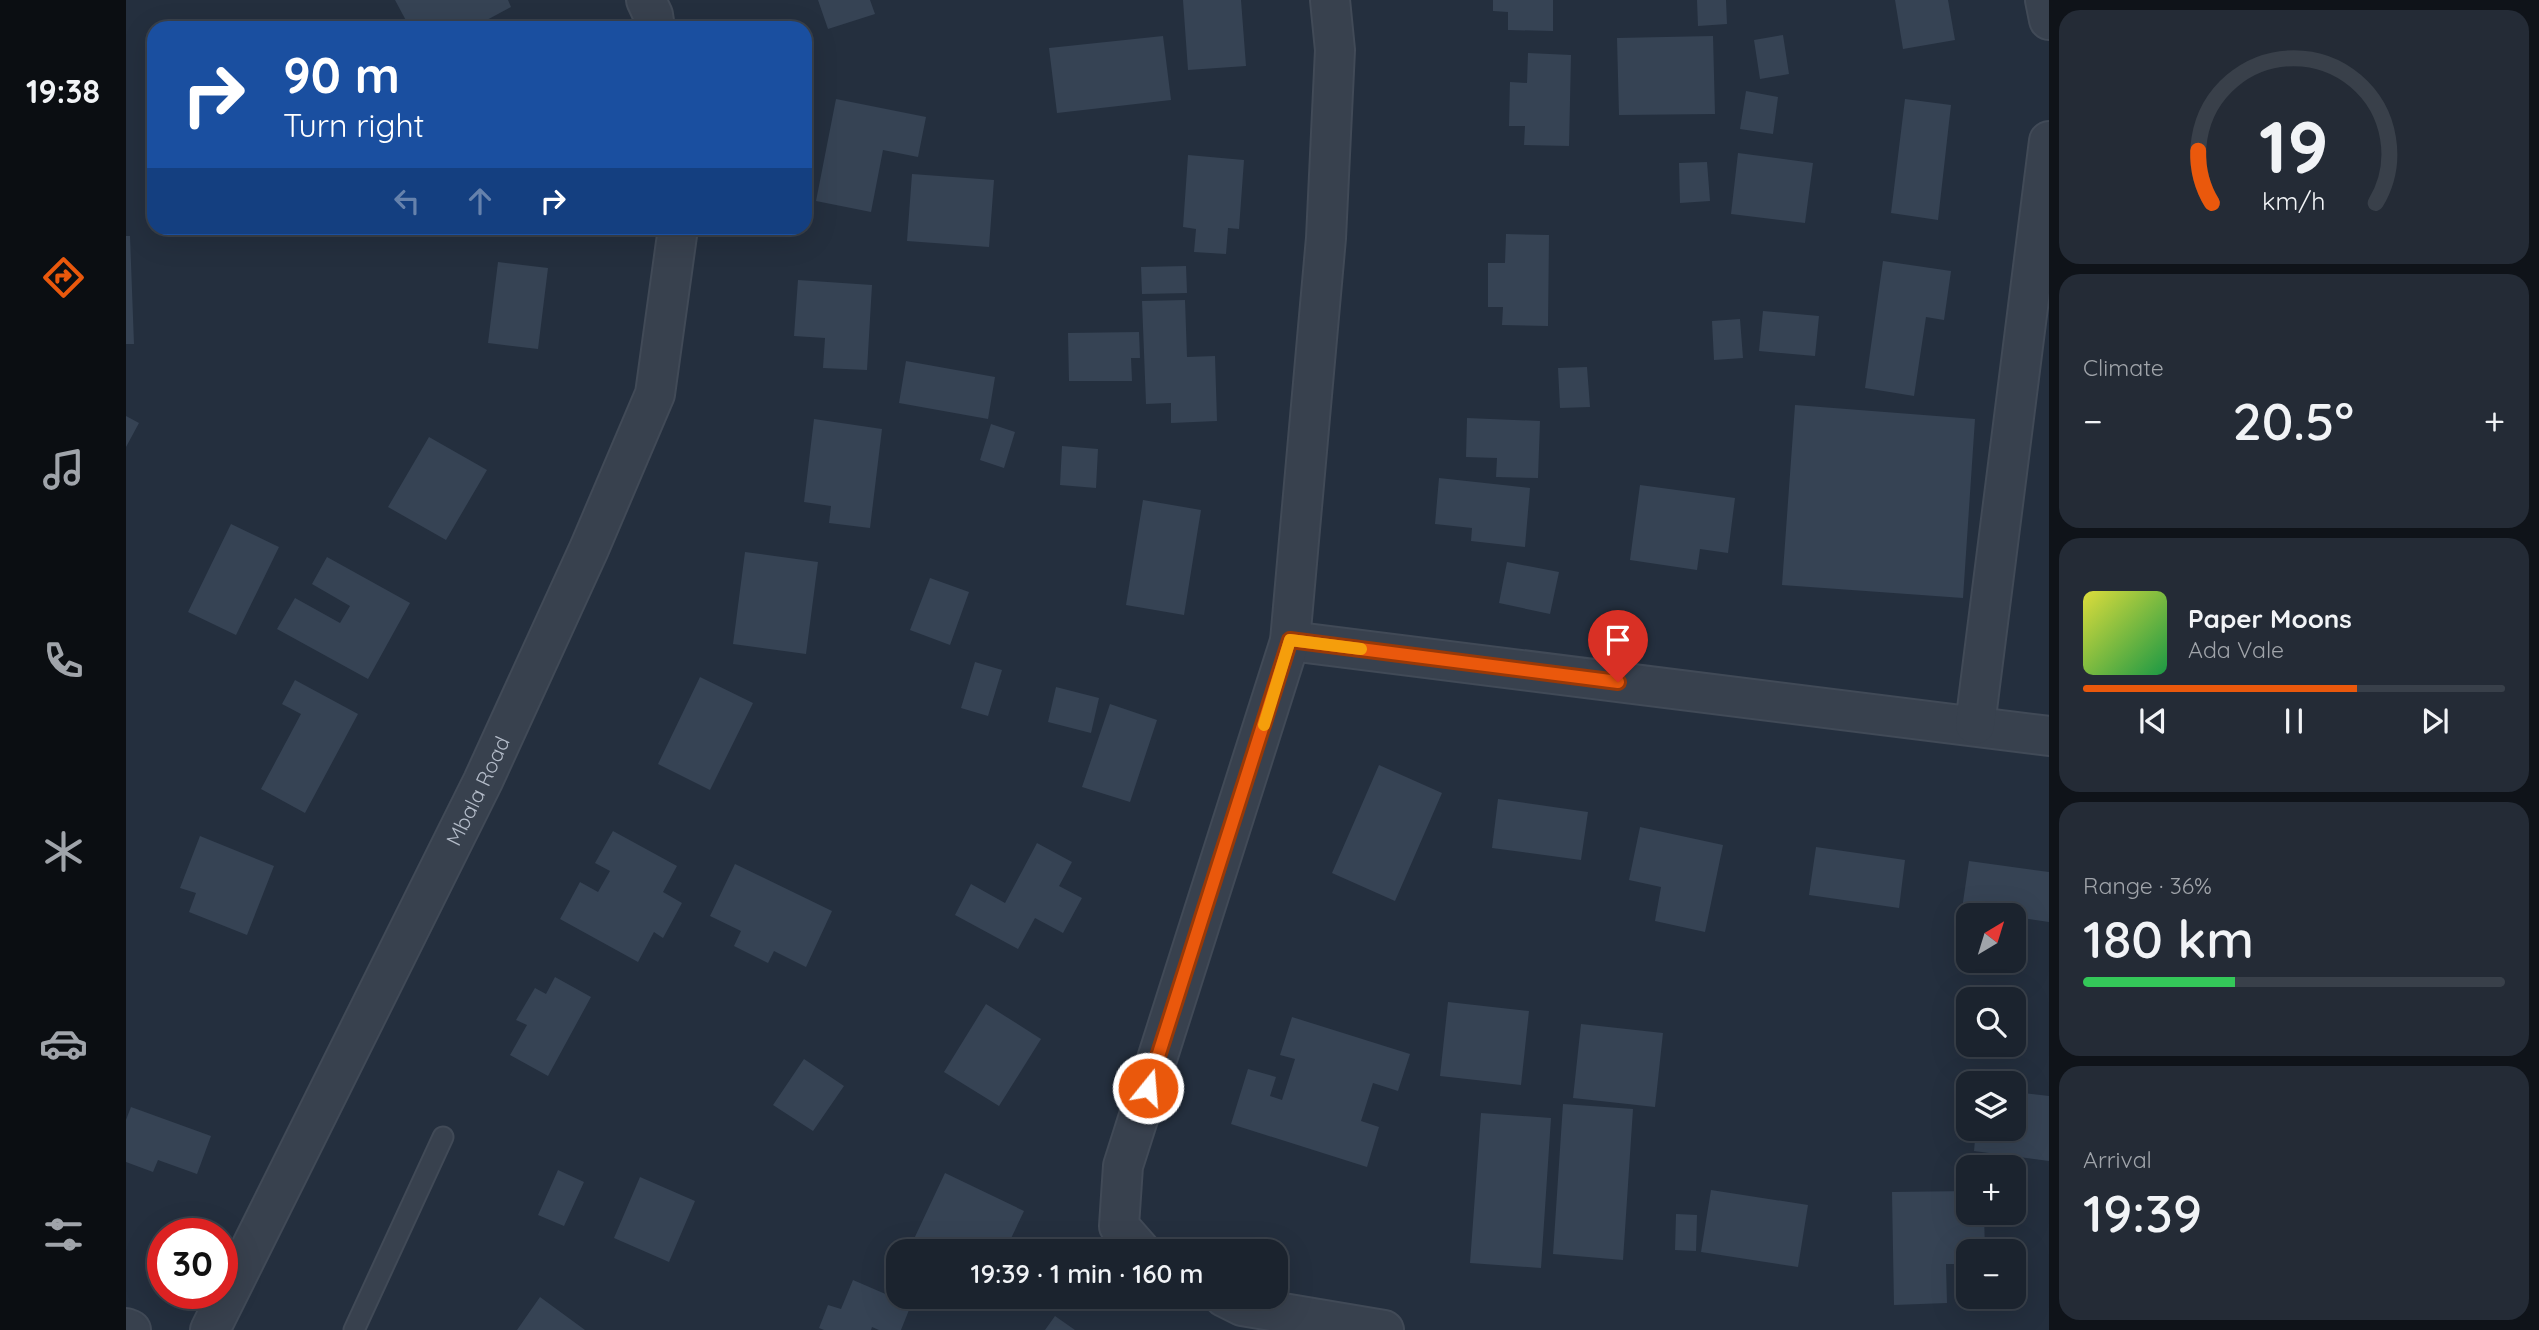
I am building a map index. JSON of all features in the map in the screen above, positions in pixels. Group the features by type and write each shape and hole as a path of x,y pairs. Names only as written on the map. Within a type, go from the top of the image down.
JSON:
{"street":[{"path":"646,0 654,21"},
{"path":"1130,1239 1119,1226 1123,1167 1290,640 1326,238 1335,50 1330,0"},
{"path":"2045,0 2049,20"},
{"path":"1975,725 2049,141"},
{"name":"Mbala Road","path":"210,1330 483,781 589,549 655,394 677,235"},
{"path":"1290,640 2049,736"},
{"path":"1260,1309 1384,1330"}],"lane":[{"path":"354,1330 443,1137"}],"building":[{"path":"395,0 508,0 511,7 485,21 406,21"},
{"path":"818,0 870,0 875,14 828,29"},
{"path":"1183,0 1241,0 1246,66 1188,70"},
{"path":"1493,0 1553,0 1553,31 1508,30 1508,12 1493,11"},
{"path":"1697,0 1726,0 1727,24 1698,26"},
{"path":"1895,0 1948,0 1955,40 1903,49"},
{"path":"1783,35 1789,74 1760,79 1754,40"},
{"path":"1163,36 1171,100 1057,113 1049,48"},
{"path":"1713,36 1715,114 1619,115 1617,38"},
{"path":"1528,53 1571,55 1569,146 1524,145 1525,126 1509,126 1510,82 1527,83"},
{"path":"1746,91 1778,97 1773,134 1740,129"},
{"path":"836,99 926,117 918,157 883,150 871,212 816,201"},
{"path":"1905,99 1951,105 1938,220 1891,213"},
{"path":"1738,153 1813,163 1805,223 1731,214"},
{"path":"1188,155 1244,160 1239,229 1228,228 1226,254 1194,252 1196,229 1183,227"},
{"path":"1707,162 1710,201 1680,203 1679,163"},
{"path":"912,174 994,180 989,247 907,241"},
{"path":"1506,234 1549,235 1548,326 1502,325 1503,307 1488,307 1488,263 1505,263"},
{"path":"126,236 130,236 134,344 126,344"},
{"path":"1883,261 1951,271 1944,320 1926,317 1914,396 1865,388"},
{"path":"498,262 548,268 538,349 488,343"},
{"path":"1186,266 1187,293 1142,294 1141,267"},
{"path":"798,280 872,285 867,370 823,368 825,338 794,336"},
{"path":"1185,300 1187,357 1215,356 1217,421 1171,423 1171,403 1146,404 1142,301"},
{"path":"1763,311 1819,316 1815,356 1759,351"},
{"path":"1740,319 1743,358 1714,360 1712,321"},
{"path":"1139,332 1140,358 1131,358 1132,381 1069,381 1068,333"},
{"path":"906,361 995,377 988,419 899,403"},
{"path":"1587,367 1590,407 1560,408 1558,368"},
{"path":"1795,405 1975,419 1963,598 1782,585"},
{"path":"126,416 139,423 126,447"},
{"path":"1467,418 1540,421 1538,478 1496,477 1497,458 1466,457"},
{"path":"814,419 882,429 870,528 829,523 831,506 804,502"},
{"path":"991,424 1015,432 1004,468 980,460"},
{"path":"429,437 487,470 446,540 388,507"},
{"path":"1062,446 1098,449 1096,488 1060,485"},
{"path":"1439,478 1530,488 1525,547 1471,541 1472,528 1435,524"},
{"path":"1640,485 1735,498 1728,553 1700,549 1697,570 1630,560"},
{"path":"1143,500 1201,510 1184,615 1126,605"},
{"path":"231,524 279,547 236,635 188,612"},
{"path":"745,552 818,562 806,654 733,644"},
{"path":"327,557 410,603 368,679 277,629 295,598 340,623 350,606 312,584"},
{"path":"1507,562 1559,572 1550,614 1499,603"},
{"path":"930,578 969,592 950,645 910,630"},
{"path":"975,662 1002,670 988,716 961,708"},
{"path":"700,677 753,703 710,790 658,764"},
{"path":"295,680 358,714 305,813 261,789 301,714 282,704"},
{"path":"1056,687 1099,698 1091,733 1048,722"},
{"path":"1110,704 1157,720 1130,802 1082,787"},
{"path":"1379,765 1442,793 1395,901 1332,873"},
{"path":"1498,799 1588,812 1581,860 1492,848"},
{"path":"1640,827 1723,845 1705,932 1655,921 1661,887 1629,880"},
{"path":"613,831 677,866 663,892 682,903 663,938 654,932 638,962 560,919 580,882 598,892 610,871 595,863"},
{"path":"200,836 274,866 247,935 189,912 196,893 180,888"},
{"path":"1037,843 1072,862 1059,886 1082,898 1063,933 1035,918 1018,949 955,915 971,884 1005,903"},
{"path":"1816,847 1905,860 1899,908 1809,895"},
{"path":"1969,861 2049,872 2049,922 2026,919 2026,903 1963,903"},
{"path":"735,864 832,911 806,967 774,951 768,963 734,946 741,931 710,916"},
{"path":"555,977 591,997 548,1076 510,1055 527,1025 516,1020 535,988 546,994"},
{"path":"1448,1002 1529,1011 1521,1085 1440,1076"},
{"path":"986,1004 1041,1039 999,1106 944,1072"},
{"path":"1292,1017 1410,1054 1398,1091 1373,1083 1361,1121 1379,1127 1367,1167 1231,1124 1248,1069 1276,1077 1270,1096 1282,1100 1295,1059 1280,1055"},
{"path":"1581,1024 1663,1033 1655,1107 1573,1098"},
{"path":"804,1059 844,1086 813,1131 773,1105"},
{"path":"2026,1093 2049,1096 2049,1161 2026,1158 2026,1155 1974,1151 1975,1141 2026,1141"},
{"path":"1563,1104 1633,1109 1623,1260 1553,1254"},
{"path":"131,1107 211,1136 197,1174 158,1160 153,1172 126,1162 126,1120"},
{"path":"1481,1113 1551,1118 1541,1268 1470,1263"},
{"path":"558,1170 584,1182 564,1226 538,1215"},
{"path":"945,1173 1024,1211 1011,1239 914,1239"},
{"path":"640,1177 695,1201 669,1262 614,1238"},
{"path":"1711,1190 1808,1205 1798,1267 1701,1252"},
{"path":"1956,1191 1956,1225 1984,1225 1985,1239 1956,1239 1956,1264 1946,1264 1947,1303 1894,1305 1892,1192"},
{"path":"1676,1214 1697,1215 1696,1251 1675,1250"},
{"path":"853,1280 886,1294 886,1309 909,1309 901,1330 879,1330 872,1327 871,1330 819,1328 828,1305 841,1309"},
{"path":"540,1297 585,1330 517,1330"},
{"path":"1055,1316 1075,1330 1045,1330"}],"slow traffic":[{"path":"1264,725 1290,640 1361,649"}],"route":[{"path":"1148,1088 1290,640 1618,682"}]}
